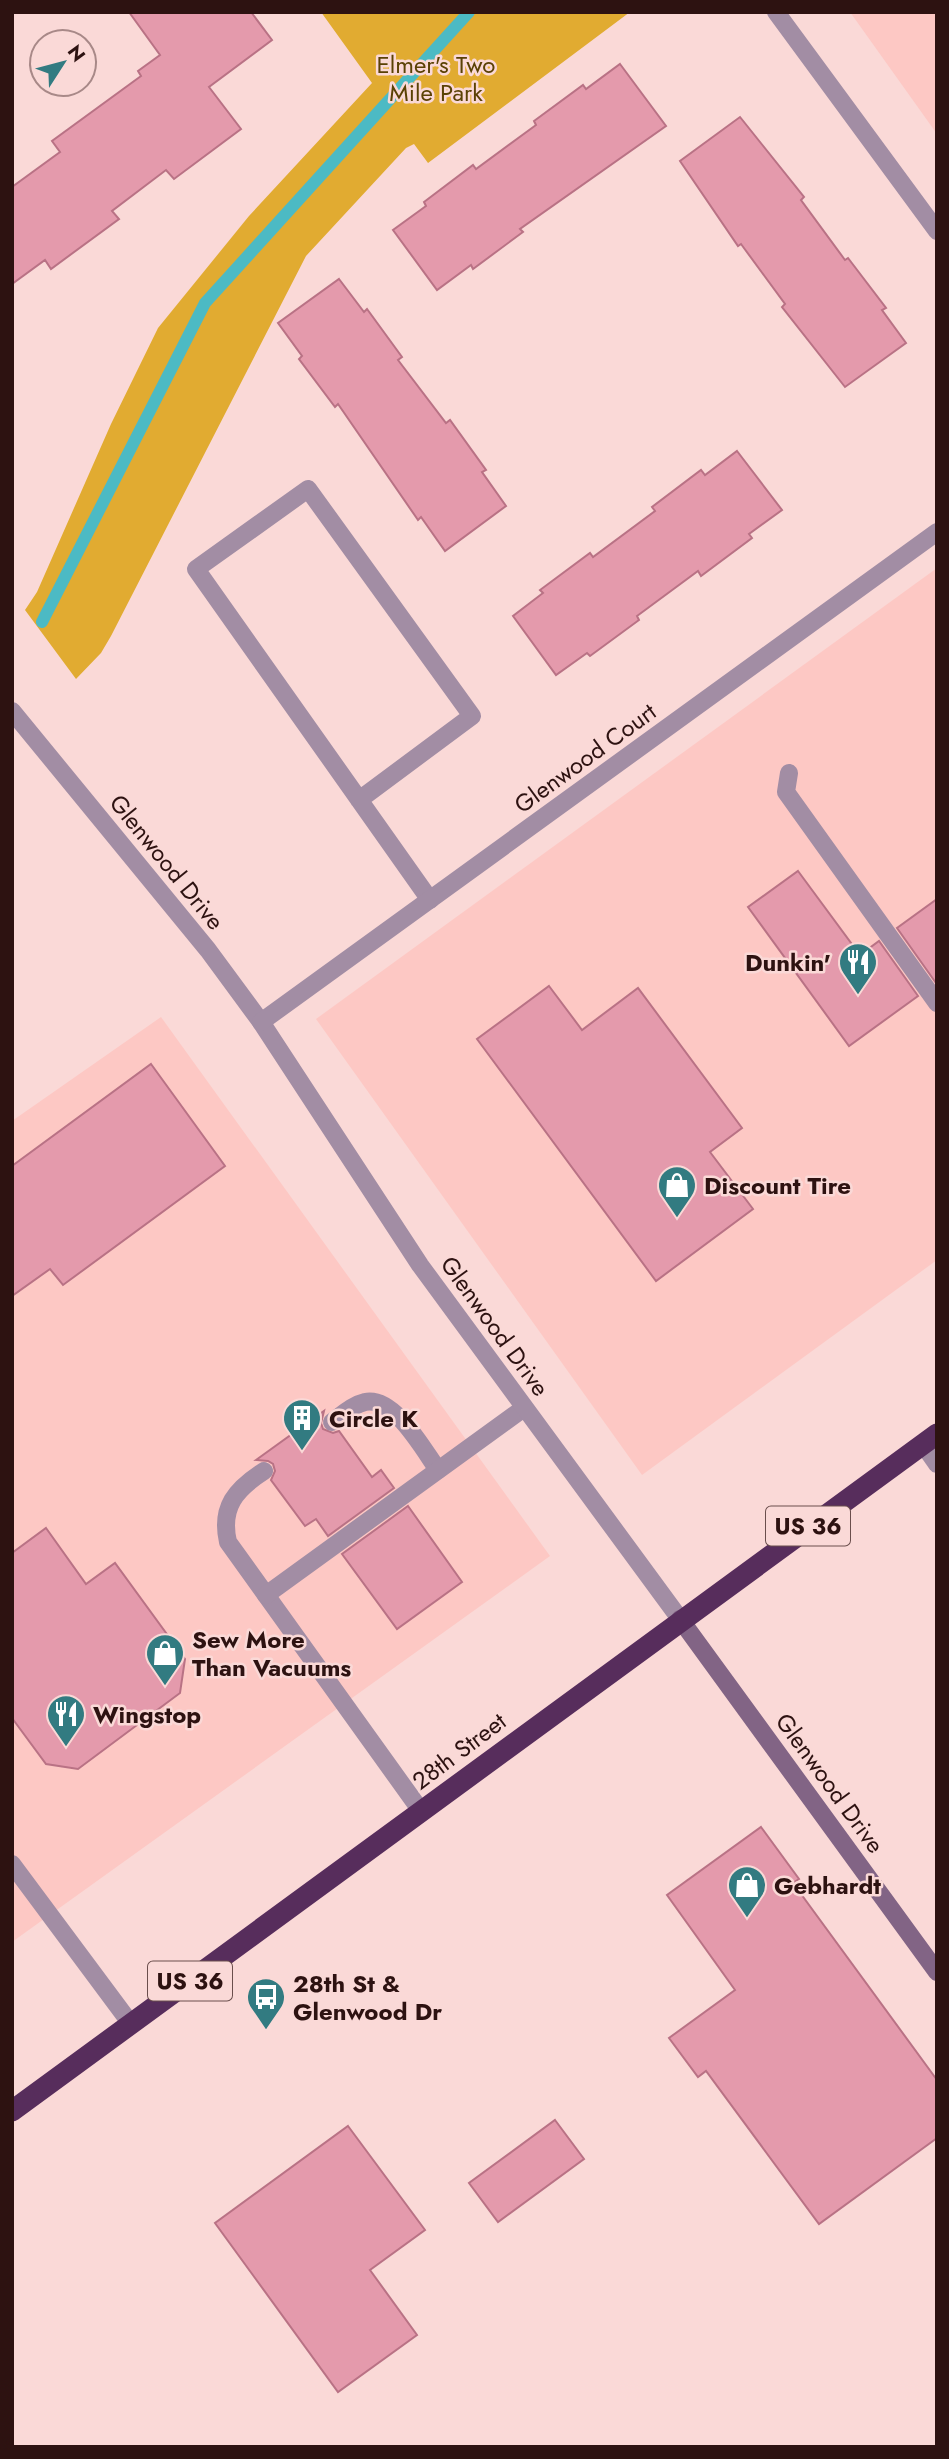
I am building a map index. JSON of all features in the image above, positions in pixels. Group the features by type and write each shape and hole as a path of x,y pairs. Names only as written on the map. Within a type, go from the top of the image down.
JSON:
{"highway":[{"name":"28th Street","path":"12,2110 680,1619 930,1439"}],"street":[{"path":"776,12 937,231"},
{"path":"359,800 472,716 309,489 196,569 359,800 430,900"},
{"name":"Glenwood Court","path":"261,1022 937,532"},
{"name":"Glenwood Drive","path":"12,711 208,950 261,1022 420,1265 937,1972"},
{"path":"789,773 786,792 937,1003"},
{"path":"332,1422 355,1406 378,1402 392,1409 438,1470"},
{"path":"266,1595 524,1408"},
{"path":"930,1439 937,1464"},
{"path":"264,1471 235,1493 226,1510 228,1542 421,1811"},
{"path":"12,1864 131,2024"}],"shaded area":[{"path":"850,12 937,12 937,134"},
{"path":"937,568 937,1260 642,1475 316,1019"},
{"path":"161,1017 550,1556 12,1942 12,1121"}],"green space":[{"name":"Elmer's Two Mile Park","path":"321,12 630,12 428,163 414,144 406,148 306,256 111,636 101,653 76,679 25,610 37,592 111,424 158,328 249,216 372,83"}],"building":[{"path":"129,12 251,12 272,40 209,87 241,129 174,179 166,170 112,211 119,219 51,269 45,260 12,284 12,187 60,152 52,141 141,76 138,71 160,55"},
{"path":"620,64 666,126 520,229 523,232 473,269 471,265 437,290 393,230 426,206 424,202 473,165 476,169 536,125 534,121 583,85 586,89"},
{"path":"740,117 804,197 801,200 845,260 848,258 886,308 882,310 906,343 845,387 782,307 785,304 741,244 738,246 680,161"},
{"path":"339,279 364,312 367,309 402,357 398,360 446,423 450,420 486,470 482,472 506,506 445,551 421,517 418,520 338,404 335,407 299,359 302,356 278,323"},
{"path":"737,451 782,510 749,534 752,538 701,576 698,571 637,616 639,620 590,656 587,653 556,675 513,616 543,593 540,590 590,553 593,557 655,511 652,507 701,470 705,475"},
{"path":"798,871 860,955 879,941 918,996 849,1046 748,907"},
{"path":"937,899 937,982 936,983 897,928"},
{"path":"549,986 582,1030 638,988 742,1128 710,1152 753,1209 656,1281 477,1039"},
{"path":"151,1064 225,1166 63,1285 50,1269 12,1296 12,1166"},
{"path":"324,1411 321,1423 323,1429 333,1433 339,1431 372,1477 381,1470 394,1488 328,1536 316,1519 305,1526 271,1480 275,1471 273,1464 256,1460"},
{"path":"408,1506 462,1582 397,1629 342,1554"},
{"path":"46,1528 86,1584 115,1563 185,1659 180,1693 78,1769 46,1764 12,1718 12,1553"},
{"path":"761,1827 799,1879 793,1883 937,2080 937,2138 819,2224 706,2071 698,2077 669,2038 735,1990 667,1895"},
{"path":"555,2120 584,2159 498,2222 469,2183"},
{"path":"348,2126 425,2230 370,2270 417,2335 338,2392 215,2223"}],"waterway":[{"path":"42,622 205,303 469,12"}],"place":[{"name":"Dunkin'","path":"858,996"},
{"name":"Discount Tire","path":"677,1219"},
{"name":"Circle K","path":"302,1452"},
{"name":"Sew More Than Vacuums","path":"165,1687"},
{"name":"Wingstop","path":"66,1748"},
{"name":"Gebhardt","path":"747,1919"},
{"name":"28th St & Glenwood Dr","path":"266,2031"}]}
